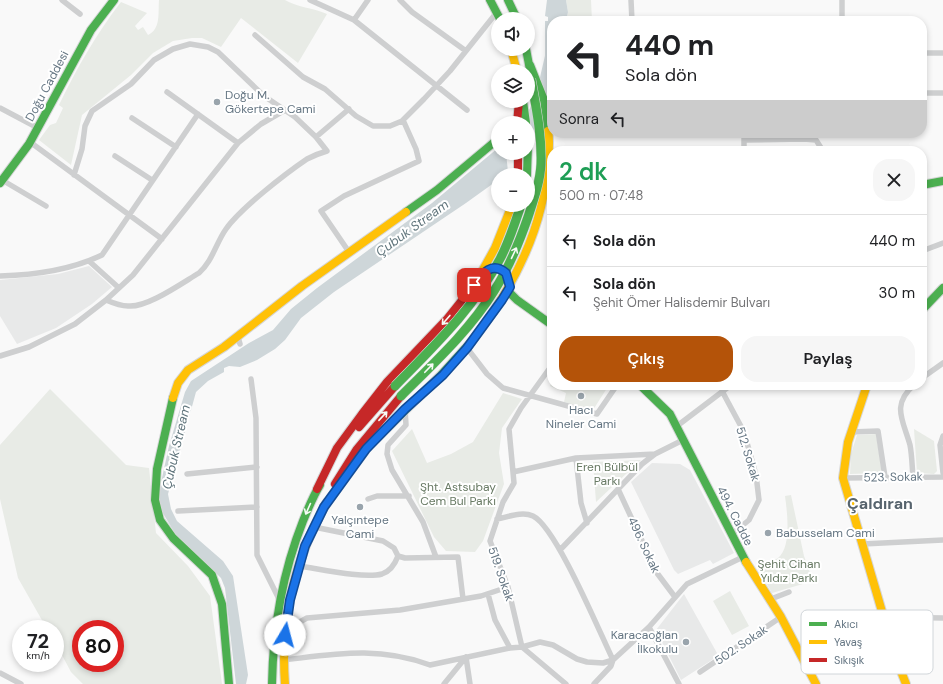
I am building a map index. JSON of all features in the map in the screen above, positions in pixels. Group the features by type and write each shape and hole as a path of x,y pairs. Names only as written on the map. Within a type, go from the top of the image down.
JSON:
{"main road":[{"name":"Doğu Caddesi","path":"1,181 30,142 91,30 114,0"},
{"path":"490,0 496,12"},
{"path":"508,0 514,12"},
{"path":"535,80 547,106"},
{"path":"285,684 285,630 290,600 299,566 305,546 344,465 366,434 466,330 488,301 506,269 522,234 540,176 541,153 535,89"},
{"path":"229,684 222,604 212,574 173,538 160,520 155,500 157,469 169,412 178,383 188,370 239,341 302,286 437,190 491,145"},
{"path":"927,184 943,181"},
{"path":"324,507 366,449 405,409 443,375 467,348 508,291 522,263 534,231 547,186"},
{"path":"272,684 273,638 279,599 294,541 337,448 387,382 458,306 480,276 495,248 509,212"},
{"path":"317,489 350,438 395,386 442,338 472,304 498,262 510,237 519,212"},
{"path":"495,248 494,256 503,266 516,268 522,263"},
{"path":"480,276 493,268 502,270 508,277 508,291 517,300 547,321"},
{"path":"480,276 480,290 488,297 499,298 508,291"},
{"path":"927,305 943,288"},
{"path":"458,306 465,302 472,301 481,305 486,316 484,325"},
{"name":"494. Cadde","path":"645,390 670,414 743,558 782,617 801,654"},
{"path":"865,390 851,432 844,459 843,478 882,610"},
{"name":"494. Cadde","path":"811,674 816,684"},
{"path":"902,674 906,684"}],"street":[{"path":"62,0 80,14"},
{"path":"310,0 354,20 436,87 467,110"},
{"path":"354,20 368,0"},
{"path":"400,0 412,12 466,51"},
{"path":"631,0 632,16"},
{"path":"842,0 842,16"},
{"path":"255,35 303,77 326,89 356,116 373,126 390,126 403,120 436,87 491,23"},
{"path":"74,175 82,149 84,126 92,111 131,84 154,60 174,49 190,44 208,47 218,52 264,96 285,110 316,137 327,151 308,159 248,206 226,228 206,267 199,273 142,304 129,306 106,300"},
{"path":"927,54 943,53"},
{"path":"167,92 238,142"},
{"path":"927,93 943,93"},
{"path":"0,108 38,128"},
{"path":"316,137 349,109"},
{"path":"0,355 29,347 75,324 106,300 133,275 238,142 261,124 285,110"},
{"path":"0,276 46,272 89,261 102,255 198,114"},
{"path":"132,118 176,146"},
{"path":"349,252 321,211 344,196 419,161 416,149 403,120"},
{"path":"744,146 744,140 804,139 816,140 820,146"},
{"path":"30,142 162,239"},
{"path":"115,156 152,180"},
{"path":"1,181 46,206"},
{"path":"927,250 943,243"},
{"path":"89,261 119,288"},
{"path":"467,348 487,374 503,388 597,414 614,390"},
{"path":"927,374 943,363"},
{"name":"519. Sokak","path":"522,647 508,587 490,541 497,519 514,482 509,428 547,372"},
{"path":"252,379 256,418 257,555 279,599"},
{"path":"908,390 900,406 902,423 910,447 913,476"},
{"path":"677,426 722,391"},
{"name":"512. Sokak","path":"722,391 744,432 756,475 759,500 749,520 732,534"},
{"path":"405,409 406,425 388,445 387,454 392,470 409,496 423,522 436,557"},
{"path":"851,432 878,431 885,477"},
{"path":"943,436 940,445 943,473"},
{"path":"560,550 642,464 655,454 683,440"},
{"path":"513,472 576,458 655,454"},
{"path":"576,458 582,503 587,523"},
{"path":"187,474 257,467"},
{"name":"523. Sokak","path":"843,478 913,476 943,477"},
{"name":"496. Sokak","path":"618,489 657,574 676,597"},
{"path":"368,499 377,496 409,496"},
{"path":"178,511 257,507"},
{"path":"497,519 522,514 532,516 544,524 560,550 613,660 611,666 594,684"},
{"path":"299,566 367,575 383,574 394,567 398,556 394,548 383,542 314,527"},
{"path":"863,544 943,540"},
{"path":"398,556 458,557 463,599"},
{"path":"284,660 326,654 379,653 417,660 430,665 510,648 522,647 534,642 545,642 587,662 602,663 613,660 649,627 687,584 743,558"},
{"path":"285,630 307,618 400,610 488,594 508,587"},
{"path":"771,599 789,592"},
{"path":"488,594 495,620 510,648"},
{"name":"502. Sokak","path":"700,672 782,617"},
{"path":"933,618 943,618"},
{"path":"649,627 679,684"},
{"path":"522,647 566,684"},
{"path":"444,684 466,657"},
{"path":"466,657 470,684"},
{"path":"0,673 22,684"}],"shaded area":[{"path":"89,266 112,287 92,304 56,328 17,344 0,316 0,280 58,274"},
{"path":"652,463 680,464 690,470 734,553 713,564 710,560 678,574 674,570 631,482"},
{"name":"Karacaoğlan İlkokulu","path":"684,594 717,653 715,658 681,680 656,630"}],"green space":[{"path":"159,0 285,0 327,14 298,63 241,18 221,47 202,38 173,41 153,53 131,75 82,115 71,165 39,140 50,125 56,123 63,108 59,105 73,78 95,39 121,2 147,13 135,26 138,30 143,27 148,35 157,25"},
{"path":"566,0 591,0 592,16 567,16"},
{"path":"50,389 126,465 149,468 156,533 188,566 210,596 222,684 83,684 71,672 64,659 64,620 42,620 18,578 0,499 0,445"},
{"path":"559,390 606,390 593,410 564,402 566,393"},
{"name":"Şht. Astsubay Cem Bul Parkı","path":"503,393 522,399 502,428 499,453 504,484 483,541 475,552 446,551 434,537 392,451 412,429 427,463 451,454 473,442"},
{"path":"914,429 934,441 937,471 934,474 917,473"},
{"path":"876,434 882,473 850,474 851,454 857,435"},
{"name":"Eren Bülbül Parkı","path":"641,460 596,502 593,462"},
{"name":"Şehit Cihan Yıldız Parkı","path":"791,495 804,556 813,581 772,593 757,567 771,562 778,558 782,553 787,538 788,528 785,496"},
{"path":"730,591 749,626 732,635 713,601"}],"water":[{"path":"547,0 566,0 567,16 545,16"},
{"path":"545,21 547,21 547,81 545,74"},
{"name":"Çubuk Stream","path":"491,154 491,160 507,160 508,168 491,168 491,185 334,292 301,318 285,340 275,349 257,360 240,367 229,366 224,368 224,372 208,381 196,392 168,494 171,509 177,521 223,561 233,576 248,675 246,684 236,684 225,588 221,578 176,535 161,510 158,496 169,446 185,392 191,381 249,343 273,330 291,309 317,288 432,203"}],"waterway":[{"path":"533,116 542,95 547,74"}],"traffic: fast":[{"path":"0,183 29,144 91,30 114,0"},
{"path":"490,0 496,12"},
{"path":"508,0 514,12"},
{"path":"527,56 529,64"},
{"path":"535,78 544,100 547,123"},
{"path":"401,396 474,320 509,264 525,227 539,177 541,164 540,132 535,100"},
{"path":"524,108 525,116"},
{"path":"406,212 437,190 491,145"},
{"path":"527,168 528,160"},
{"path":"927,184 943,181"},
{"path":"395,386 452,326 478,294 490,277 503,253 519,212"},
{"path":"927,305 943,288"},
{"path":"508,291 517,300 547,321"},
{"path":"324,507 367,448 441,375 471,342"},
{"path":"645,390 670,414 746,562"},
{"path":"173,398 157,469 155,500 160,520 173,538 212,575 222,604 229,684"},
{"path":"272,684 274,642 284,581 289,561 303,521 320,485"}],"traffic: slow":[{"path":"513,56 515,64"},
{"path":"549,138 549,146"},
{"path":"471,342 500,301 524,256 540,209 546,184 547,172"},
{"path":"173,398 178,383 188,370 224,347 302,286 406,212"},
{"path":"475,284 495,248 509,212"},
{"path":"865,390 848,442 843,478 882,610"},
{"path":"285,684 285,636 292,590 306,545 327,502"},
{"path":"746,562 781,617 801,655"},
{"path":"811,674 816,684"},
{"path":"902,674 906,684"}],"traffic: jam":[{"path":"518,108 518,116"},
{"path":"518,160 518,168"},
{"path":"317,489 337,448 362,414 387,382 447,319 475,284"},
{"path":"359,427 395,386"},
{"path":"335,484 357,449 401,396"}],"place":[{"name":"Doğu M. Gökertepe Cami","path":"217,102"},
{"name":"Hacı Nineler Cami","path":"581,396"},
{"name":"Yalçıntepe Cami","path":"360,507"},
{"name":"Babusselam Cami","path":"768,533"},
{"name":"Karacaoğlan İlkokulu","path":"686,642"}],"district":[{"name":"Çaldıran","path":"880,503"}],"route":[{"path":"285,635 290,600 305,546 324,507 366,449 405,409 443,375 467,348 508,291 510,282 506,273 498,268 493,268 482,273 474,285"}]}
